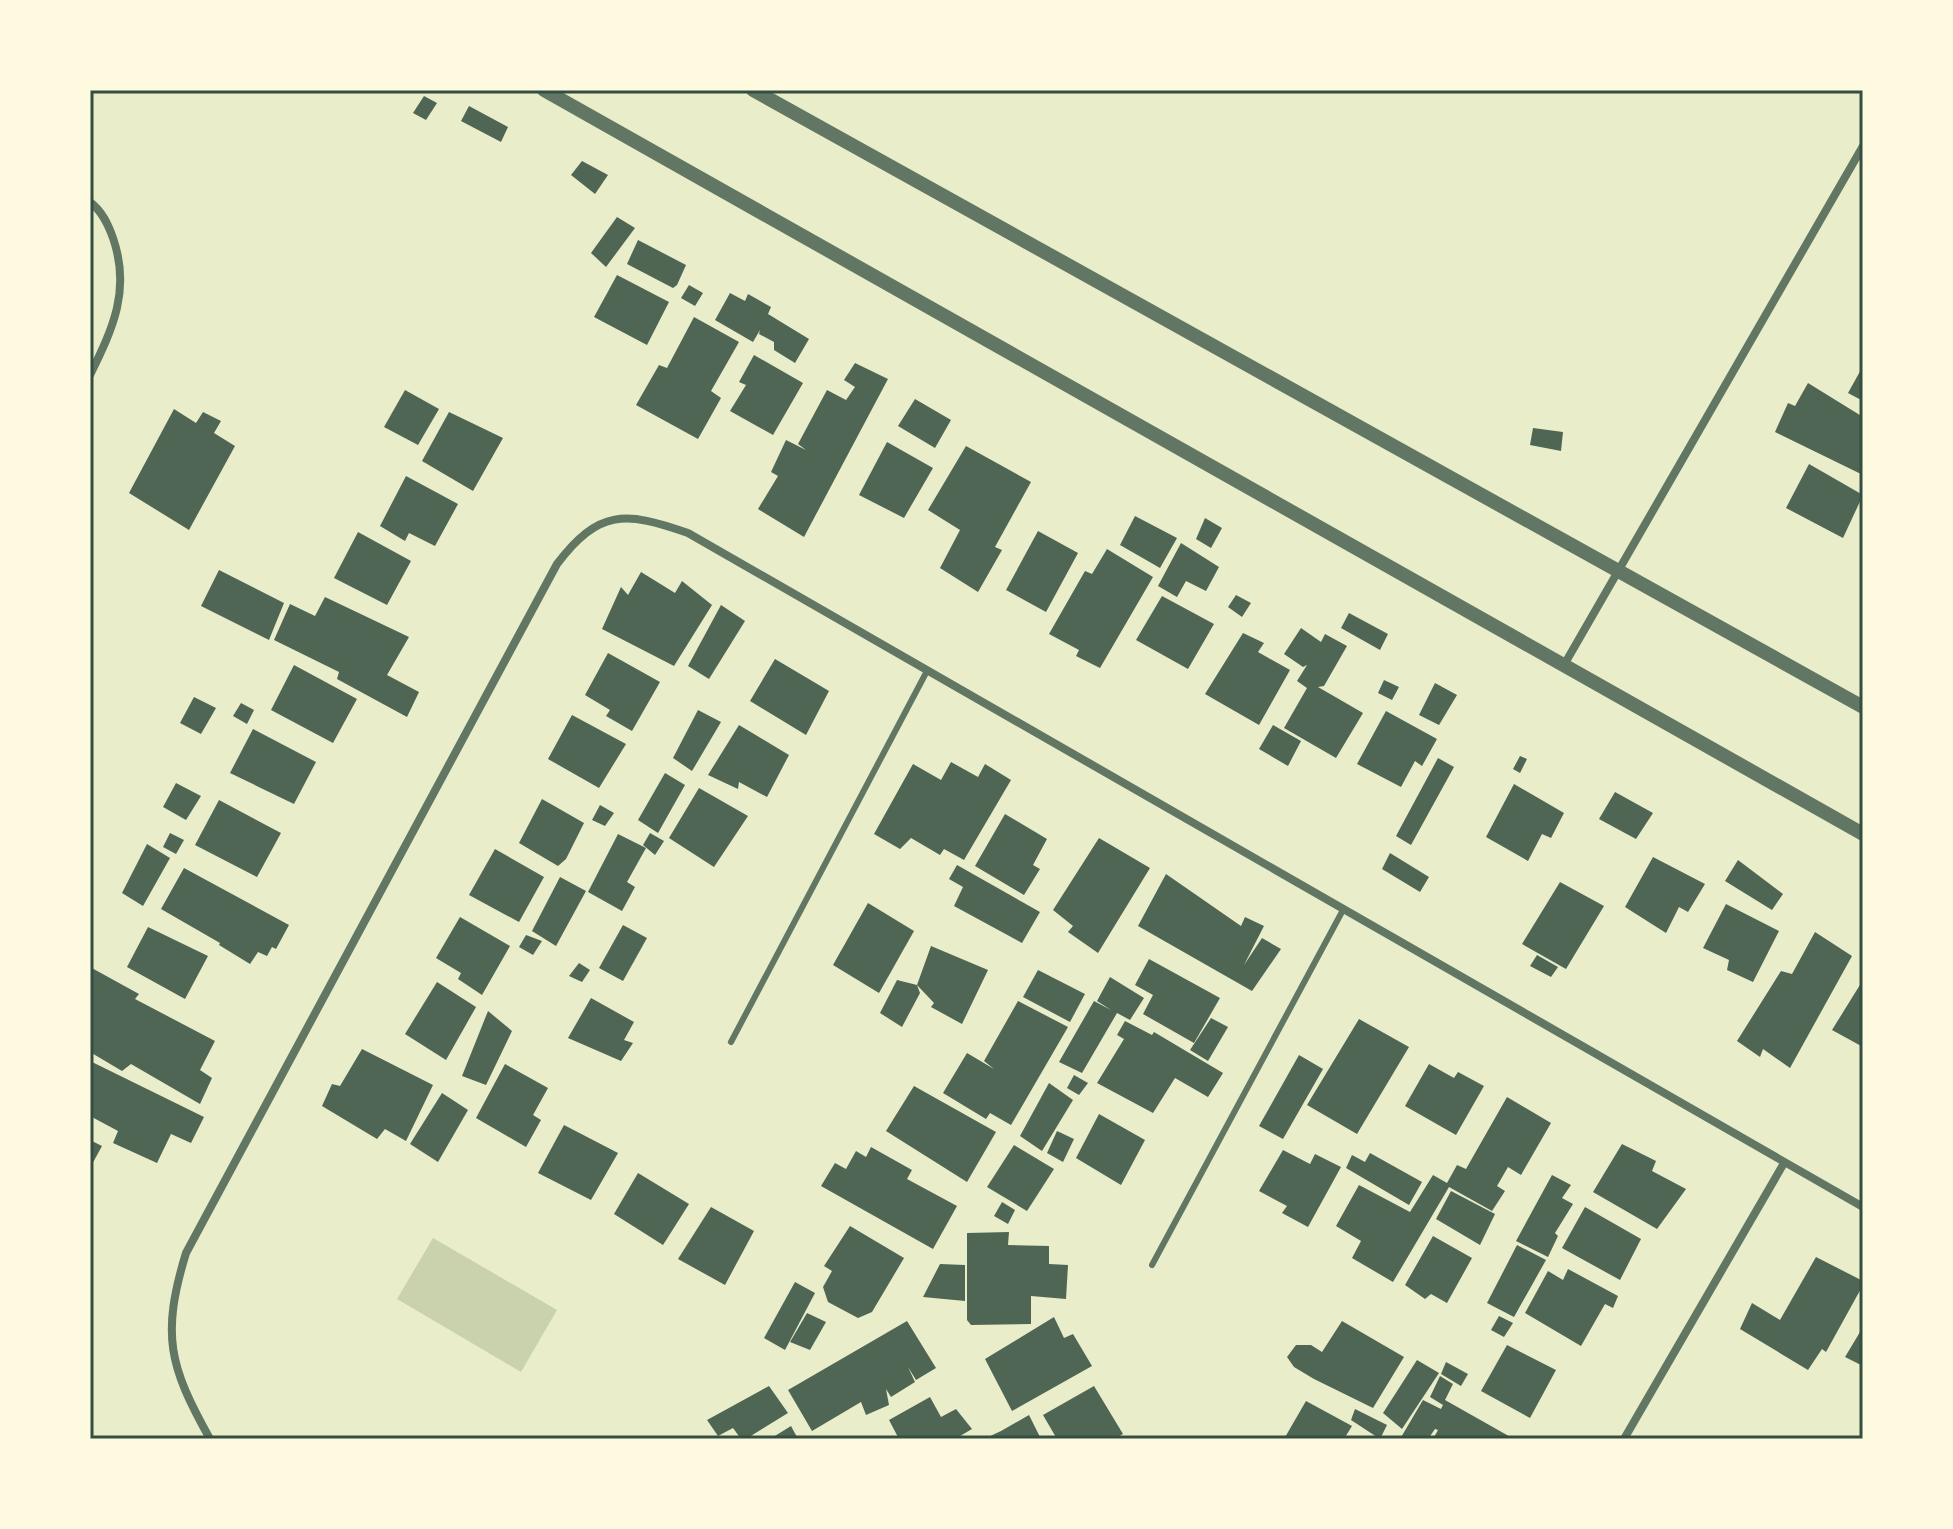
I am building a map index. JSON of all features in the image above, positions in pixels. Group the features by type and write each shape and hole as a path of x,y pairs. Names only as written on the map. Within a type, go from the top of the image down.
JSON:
{"street":[{"path":"544,90 1863,834"},
{"path":"753,90 1863,707"},
{"path":"1564,665 1863,146"},
{"path":"90,202 108,224 116,246 122,297 111,332 90,375"},
{"path":"210,1439 187,1397 171,1347 175,1297 186,1253 557,564 575,540 598,522 628,516 688,533 1863,1207"},
{"path":"1624,1439 1784,1163"}],"lane":[{"path":"731,1042 927,671"},
{"path":"1152,1265 1343,910"}],"green space":[{"path":"433,1238 557,1310 521,1372 397,1299"}],"building":[{"path":"424,96 437,103 426,120 413,113"},
{"path":"469,106 508,127 501,142 461,121"},
{"path":"582,161 608,175 595,194 571,175"},
{"path":"617,217 635,228 606,267 591,253"},
{"path":"638,240 686,265 677,285 673,288 627,264"},
{"path":"617,275 669,302 647,345 594,317"},
{"path":"689,285 703,293 695,306 681,298"},
{"path":"730,293 745,301 748,294 771,307 768,314 809,339 795,363 774,350 774,342 759,334 760,330 753,342 715,320"},
{"path":"694,317 739,342 711,391 721,398 698,439 636,405 659,365 667,368"},
{"path":"754,355 803,383 773,435 730,411 746,385 739,382"},
{"path":"855,363 888,379 804,537 758,509 778,476 771,472 786,440 806,450 798,444 827,390 846,400 855,387 844,380"},
{"path":"1863,366 1863,401 1848,393"},
{"path":"1808,383 1863,417 1863,475 1775,432 1788,403 1795,406"},
{"path":"405,390 439,409 418,445 384,427"},
{"path":"915,399 951,420 935,448 898,426"},
{"path":"174,409 196,423 203,412 221,421 214,433 235,446 189,530 129,493"},
{"path":"449,412 503,438 473,491 422,461"},
{"path":"1533,428 1563,432 1561,451 1530,445"},
{"path":"887,442 933,468 904,518 859,495"},
{"path":"966,446 1031,482 995,547 1002,550 978,592 940,568 960,530 928,510"},
{"path":"1809,464 1863,495 1843,538 1786,508"},
{"path":"406,476 458,504 435,546 409,533 405,541 380,526"},
{"path":"1135,516 1177,538 1160,568 1120,545"},
{"path":"1205,518 1222,528 1211,548 1196,539"},
{"path":"1038,531 1078,553 1046,612 1006,590"},
{"path":"358,532 411,561 387,605 334,578"},
{"path":"1181,543 1219,567 1206,591 1186,581 1177,597 1158,586"},
{"path":"1107,549 1153,577 1100,668 1076,656 1079,650 1049,634 1085,571 1092,574"},
{"path":"219,570 284,603 269,640 201,606"},
{"path":"641,572 675,593 682,581 712,605 674,666 602,629 621,587 628,595"},
{"path":"1236,595 1251,603 1242,617 1228,607"},
{"path":"1162,596 1214,624 1188,669 1136,640"},
{"path":"325,597 409,637 387,675 419,692 407,717 337,679 339,672 274,640 290,604 315,616"},
{"path":"721,605 745,621 709,679 688,666"},
{"path":"1349,613 1388,634 1380,650 1341,628"},
{"path":"1301,628 1321,642 1325,634 1347,646 1324,686 1318,687 1363,713 1336,758 1284,728 1307,688 1297,681 1307,665 1303,667 1284,654"},
{"path":"1243,633 1264,643 1258,652 1290,670 1259,725 1205,694"},
{"path":"608,653 660,682 632,731 606,716 610,710 585,695"},
{"path":"775,659 829,691 806,735 750,701"},
{"path":"294,665 357,699 333,743 271,710"},
{"path":"1384,680 1399,687 1392,700 1378,693"},
{"path":"1435,683 1457,695 1439,725 1419,715"},
{"path":"194,697 216,708 201,734 180,723"},
{"path":"241,703 254,710 247,724 233,716"},
{"path":"698,710 721,722 692,771 673,758"},
{"path":"1386,711 1437,739 1422,766 1415,761 1401,787 1357,764"},
{"path":"572,715 626,744 599,788 548,759"},
{"path":"739,725 789,755 767,797 739,782 738,789 708,775"},
{"path":"1273,725 1301,741 1288,766 1259,749"},
{"path":"253,729 316,762 294,804 230,773"},
{"path":"1520,756 1527,759 1520,773 1513,769"},
{"path":"1438,758 1454,767 1411,845 1396,836"},
{"path":"951,762 978,777 985,764 1011,780 964,860 944,849 940,855 911,838 900,849 874,834 913,764 941,780"},
{"path":"665,773 685,785 658,833 638,820"},
{"path":"176,783 201,796 186,820 163,807"},
{"path":"1514,784 1564,813 1551,838 1542,834 1528,861 1486,837"},
{"path":"699,788 748,816 714,867 669,838"},
{"path":"1615,792 1653,813 1636,839 1599,819"},
{"path":"542,799 584,823 566,859 558,866 519,843"},
{"path":"219,800 281,833 257,877 195,845"},
{"path":"600,805 614,813 605,826 592,820"},
{"path":"1005,814 1047,839 1033,865 1040,869 1024,895 975,866"},
{"path":"170,833 184,840 176,854 163,847"},
{"path":"650,833 664,841 655,855 643,845"},
{"path":"618,834 646,848 627,882 635,887 622,911 588,892"},
{"path":"1099,838 1150,868 1098,953 1068,932 1073,926 1053,910"},
{"path":"147,844 170,858 143,906 122,893"},
{"path":"495,849 544,877 519,922 469,895"},
{"path":"1390,853 1429,877 1420,892 1382,869"},
{"path":"1653,857 1705,884 1688,912 1679,907 1666,933 1625,907"},
{"path":"1738,860 1783,894 1772,910 1725,881"},
{"path":"957,865 1040,912 1022,943 954,906 963,887 949,879"},
{"path":"184,868 289,925 276,949 272,947 267,956 258,952 250,964 161,909"},
{"path":"1166,874 1241,926 1245,917 1264,926 1244,965 1262,938 1281,949 1252,991 1138,926"},
{"path":"560,877 586,891 556,946 532,931"},
{"path":"1560,882 1604,906 1566,969 1522,944"},
{"path":"868,903 914,931 879,993 833,965"},
{"path":"1726,904 1779,931 1753,982 1727,970 1729,960 1703,948"},
{"path":"460,917 510,946 482,995 458,979 461,973 436,958"},
{"path":"623,925 647,938 623,981 599,968"},
{"path":"148,927 208,956 185,999 127,967"},
{"path":"1815,932 1852,956 1790,1068 1763,1049 1760,1057 1737,1041 1781,971 1792,974"},
{"path":"526,935 542,941 533,955 519,947"},
{"path":"931,946 988,970 962,1024 931,1007 934,1003 917,985"},
{"path":"1537,955 1558,967 1551,977 1530,966"},
{"path":"1149,959 1220,998 1194,1043 1143,1014 1153,995 1135,985"},
{"path":"579,963 590,970 582,982 569,976"},
{"path":"90,967 139,994 135,999 215,1041 200,1070 212,1078 200,1104 131,1064 122,1071 90,1052"},
{"path":"1038,970 1085,994 1070,1022 1023,997"},
{"path":"1110,977 1144,998 1130,1020 1117,1013 1082,1073 1059,1062 1094,1001 1111,1010 1097,1001"},
{"path":"897,980 917,985 920,993 902,1027 880,1013"},
{"path":"1863,980 1863,1047 1832,1030"},
{"path":"437,982 476,1007 446,1060 405,1034"},
{"path":"591,998 634,1022 624,1040 633,1043 621,1061 568,1038"},
{"path":"1018,1001 1068,1027 1011,1125 990,1113 986,1119 943,1093 967,1053 994,1069 984,1061"},
{"path":"488,1011 512,1031 486,1085 462,1076"},
{"path":"1211,1018 1228,1027 1208,1061 1190,1050"},
{"path":"1359,1019 1409,1047 1357,1134 1307,1105"},
{"path":"1125,1021 1152,1035 1154,1032 1223,1073 1208,1097 1175,1078 1153,1113 1097,1083 1124,1039 1117,1035"},
{"path":"362,1049 433,1085 406,1141 385,1129 377,1139 322,1106 332,1084 340,1086"},
{"path":"1299,1055 1323,1069 1283,1139 1259,1126"},
{"path":"90,1061 204,1117 191,1143 171,1134 157,1163 113,1143 118,1131 90,1116"},
{"path":"505,1064 548,1088 533,1115 541,1120 526,1147 476,1118"},
{"path":"1429,1064 1454,1078 1458,1072 1484,1086 1456,1135 1405,1106"},
{"path":"1074,1075 1088,1083 1079,1095 1067,1088"},
{"path":"1049,1083 1073,1100 1042,1151 1020,1136"},
{"path":"914,1086 996,1132 967,1182 886,1131"},
{"path":"442,1093 468,1110 438,1162 410,1144"},
{"path":"1507,1097 1551,1123 1521,1175 1508,1167 1497,1186 1505,1191 1492,1211 1449,1187 1393,1282 1352,1258 1361,1241 1336,1226 1359,1185 1410,1212 1433,1175 1447,1183 1457,1165 1466,1169"},
{"path":"1099,1114 1145,1140 1121,1185 1076,1158"},
{"path":"564,1125 618,1153 591,1200 538,1173"},
{"path":"1057,1131 1074,1139 1063,1162 1047,1153"},
{"path":"90,1140 102,1146 90,1168"},
{"path":"1622,1144 1656,1161 1652,1171 1686,1189 1657,1229 1593,1192"},
{"path":"1014,1145 1054,1169 1027,1211 987,1187"},
{"path":"871,1147 912,1170 907,1179 957,1206 933,1249 821,1186 835,1163 846,1169 856,1151 866,1157"},
{"path":"1283,1150 1310,1164 1315,1154 1341,1167 1308,1227 1282,1213 1287,1206 1259,1191"},
{"path":"1370,1153 1422,1182 1409,1205 1346,1168 1352,1155 1365,1162"},
{"path":"638,1173 689,1204 663,1245 614,1214"},
{"path":"1552,1175 1571,1185 1562,1198 1573,1204 1555,1233 1558,1236 1548,1257 1516,1241"},
{"path":"1451,1191 1495,1214 1480,1245 1436,1219"},
{"path":"1002,1202 1015,1210 1008,1224 994,1216"},
{"path":"711,1207 754,1231 725,1285 678,1259"},
{"path":"1585,1207 1641,1239 1620,1280 1562,1248"},
{"path":"850,1226 904,1258 872,1312 858,1318 828,1302 823,1287 832,1271 824,1266"},
{"path":"1009,1232 1008,1245 1049,1246 1049,1264 1068,1265 1066,1299 1031,1296 1031,1324 971,1325 967,1320 967,1233"},
{"path":"1433,1236 1472,1258 1447,1303 1431,1294 1425,1299 1405,1285"},
{"path":"1517,1245 1546,1260 1514,1317 1487,1303"},
{"path":"1816,1257 1863,1281 1863,1285 1826,1352 1822,1349 1808,1370 1740,1329 1752,1303 1780,1320"},
{"path":"940,1264 965,1265 965,1301 923,1297"},
{"path":"1568,1269 1618,1296 1613,1308 1605,1304 1581,1346 1525,1313 1548,1271 1563,1280"},
{"path":"795,1282 815,1293 785,1350 764,1338"},
{"path":"807,1313 826,1322 810,1350 790,1342"},
{"path":"1499,1316 1513,1323 1504,1337 1491,1330"},
{"path":"1054,1317 1064,1338 1073,1334 1092,1366 1012,1411 985,1359"},
{"path":"907,1321 936,1368 916,1380 908,1367 915,1382 891,1397 886,1389 889,1405 866,1415 861,1402 812,1431 788,1390"},
{"path":"1342,1321 1404,1357 1373,1408 1314,1379 1294,1367 1287,1357 1296,1345 1311,1345 1322,1352"},
{"path":"1863,1327 1863,1366 1845,1357"},
{"path":"1507,1345 1556,1370 1530,1418 1481,1391"},
{"path":"1417,1360 1439,1373 1402,1429 1383,1413"},
{"path":"1446,1362 1468,1374 1461,1386 1441,1374"},
{"path":"1440,1376 1453,1384 1445,1400 1514,1439 1433,1439 1438,1430 1435,1429 1428,1439 1400,1439 1423,1400 1441,1409 1443,1405 1430,1397"},
{"path":"769,1386 788,1413 746,1439 741,1439 733,1428 718,1436 707,1420"},
{"path":"1094,1386 1123,1434 1114,1439 1057,1439 1043,1415"},
{"path":"930,1397 941,1417 956,1409 972,1429 955,1439 899,1439 889,1420"},
{"path":"1306,1401 1352,1426 1344,1439 1284,1439"},
{"path":"1355,1409 1387,1425 1380,1439 1351,1420"},
{"path":"1029,1415 1041,1439 984,1439 1001,1431"},
{"path":"791,1426 798,1439 770,1439"}]}
